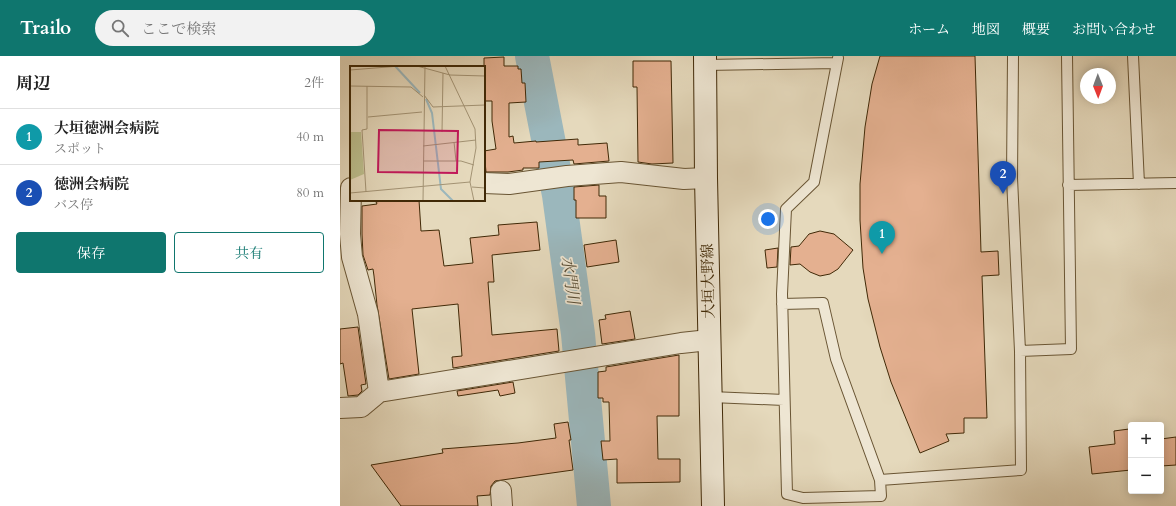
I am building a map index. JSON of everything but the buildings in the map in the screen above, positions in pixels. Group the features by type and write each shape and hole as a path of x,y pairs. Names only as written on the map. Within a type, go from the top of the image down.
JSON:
{"main road":[{"name":"大垣大野線","path":"705,61 713,506"}],"street":[{"path":"485,183 509,184 567,176 621,172 684,179 706,178"},
{"path":"351,201 350,234 352,257 368,314 379,392"},
{"path":"340,408 361,407 379,392 681,343 709,340"}],"lane":[{"path":"880,480 1021,470 1020,351 1012,178 1013,56"},
{"path":"1020,351 1071,349 1067,56"},
{"path":"1133,56 1139,184"},
{"path":"705,61 837,59 814,182 786,209 782,304 786,494 803,498 881,496 880,480 836,360 822,303 782,304"},
{"path":"1068,185 1176,183"},
{"path":"711,397 784,400"}],"waterway":[{"name":"水門川","path":"532,56 559,195 578,334 594,506"}],"place":[{"name":"徳洲会病院","path":"1003,194"},
{"name":"大垣徳洲会病院","path":"882,254"}]}
